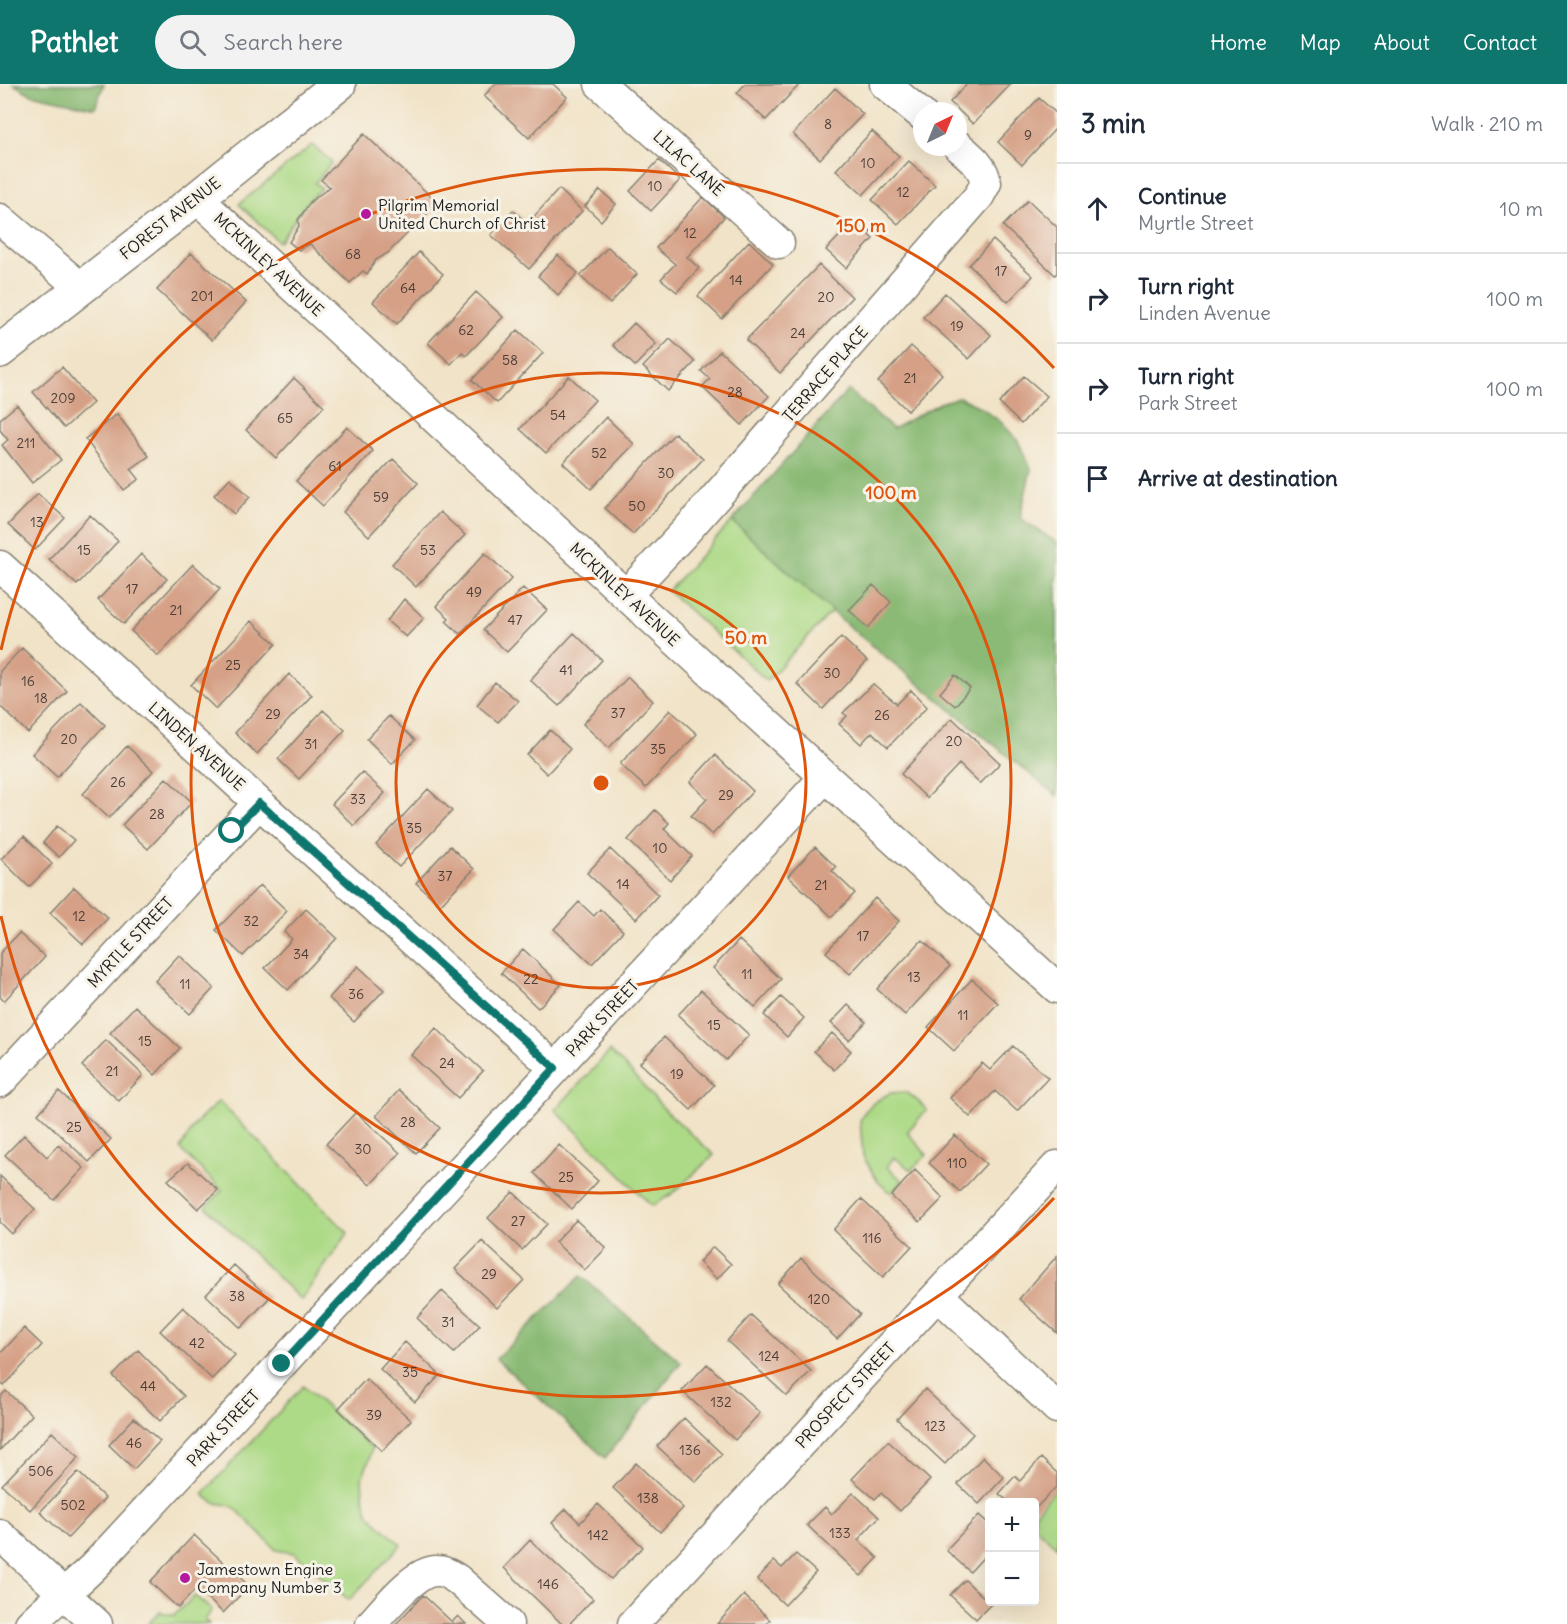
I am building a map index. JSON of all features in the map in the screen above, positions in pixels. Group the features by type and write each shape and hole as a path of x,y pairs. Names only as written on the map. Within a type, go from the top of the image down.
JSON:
{"main road":[{"name":"FOREST AVENUE","path":"0,351 339,84"}],"street":[{"name":"LILAC LANE","path":"600,84 779,243"},
{"path":"885,84 913,107"},
{"name":"TERRACE PLACE","path":"626,596 695,521 979,196 986,183 983,172 967,154"},
{"name":"MCKINLEY AVENUE","path":"197,198 626,596 1057,988"},
{"path":"0,219 80,287"},
{"name":"LINDEN AVENUE","path":"0,566 259,803 555,1068"},
{"name":"PARK STREET","path":"30,1624 98,1562 825,777"},
{"name":"MYRTLE STREET","path":"5,1067 259,803"},
{"name":"PROSPECT STREET","path":"633,1624 1057,1166"},
{"path":"938,1295 1057,1408"},
{"path":"0,1535 97,1624"},
{"path":"371,1624 414,1580 438,1571 459,1580 508,1624"}],"green space":[{"path":"13,84 104,84 95,108 31,94"},
{"path":"312,145 332,162 315,183 322,188 308,201 279,242 239,204"},
{"path":"848,390 893,429 940,403 959,397 980,407 1001,422 1018,441 1031,469 1020,518 1057,543 1057,796 854,631 732,521"},
{"path":"732,521 832,611 767,681 668,591"},
{"path":"610,1051 664,1109 714,1155 672,1194 652,1206 555,1110"},
{"path":"906,1092 927,1110 907,1132 927,1155 911,1170 894,1157 887,1167 903,1181 891,1193 878,1182 863,1156 860,1121 872,1104 883,1097 890,1093"},
{"path":"219,1101 348,1233 301,1300 206,1207 222,1190 180,1149 195,1124"},
{"path":"581,1276 681,1362 605,1458 496,1359"},
{"path":"303,1386 372,1448 362,1478 363,1495 369,1515 401,1545 349,1600 294,1553 276,1550 235,1508 213,1502 203,1494"},
{"path":"1057,1488 1057,1547 1039,1531 1039,1508"},
{"path":"195,1596 212,1610 205,1620 209,1624 148,1624 160,1611 174,1615"}],"building":[{"path":"495,84 553,84 567,97 529,138 484,96"},
{"path":"745,84 800,84 766,120 737,93"},
{"path":"967,84 1011,84 973,124 967,118 967,102 950,102"},
{"path":"835,88 863,114 820,159 793,134"},
{"path":"1039,98 1057,114 1057,127 1022,165 998,142"},
{"path":"872,131 899,156 863,195 836,170"},
{"path":"364,134 438,203 388,253 376,260 367,274 363,271 350,283 310,244 299,250 289,242 299,226 298,220 311,201 330,187 321,180"},
{"path":"659,160 680,180 651,211 630,191"},
{"path":"909,161 935,185 898,224 872,200"},
{"path":"559,189 582,211 529,269 491,235 513,210 527,224"},
{"path":"600,190 616,204 601,221 585,206"},
{"path":"703,197 724,217 687,257 699,268 677,292 661,279 675,264 656,248"},
{"path":"1028,200 1057,227 1057,273 1055,275 1003,226"},
{"path":"854,221 873,239 846,268 826,250"},
{"path":"993,240 1033,276 1008,302 969,265"},
{"path":"749,241 773,264 722,319 698,296"},
{"path":"608,247 637,274 610,304 580,276"},
{"path":"419,252 443,274 397,324 373,302"},
{"path":"191,253 246,302 212,340 157,290"},
{"path":"558,255 578,273 558,295 538,276"},
{"path":"819,265 852,297 780,373 746,340"},
{"path":"476,292 503,317 466,356 462,352 451,364 428,343"},
{"path":"945,293 991,335 969,359 923,317"},
{"path":"634,323 656,344 635,366 613,345"},
{"path":"518,330 543,353 497,403 472,380"},
{"path":"670,339 695,362 668,391 643,367"},
{"path":"911,346 942,374 908,411 878,382"},
{"path":"720,351 769,396 742,425 702,387 710,379 701,371"},
{"path":"62,367 93,403 64,428 33,392"},
{"path":"569,376 595,400 546,453 520,429"},
{"path":"1024,376 1047,396 1021,424 999,403"},
{"path":"294,378 324,406 276,458 246,430"},
{"path":"17,405 61,460 32,483 2,445 8,440 0,430 0,419"},
{"path":"117,414 149,456 131,469 139,479 124,490 85,439"},
{"path":"606,417 634,444 591,489 563,463"},
{"path":"347,427 373,451 323,506 296,481"},
{"path":"675,433 703,459 633,534 605,508"},
{"path":"393,459 418,483 369,536 343,512"},
{"path":"230,478 250,497 234,514 214,495"},
{"path":"38,494 65,518 35,550 8,525"},
{"path":"440,512 465,535 416,587 392,564"},
{"path":"90,515 118,541 77,585 49,559"},
{"path":"485,553 512,578 460,634 446,621 449,618 436,606"},
{"path":"141,554 167,579 124,624 98,600"},
{"path":"193,564 220,589 158,656 131,631"},
{"path":"873,585 891,602 868,628 849,610"},
{"path":"523,588 547,610 507,652 483,630"},
{"path":"404,599 424,618 406,637 387,621"},
{"path":"251,621 276,644 216,709 191,685"},
{"path":"574,633 602,660 559,706 530,680"},
{"path":"841,637 867,661 823,709 797,684"},
{"path":"22,648 67,691 28,733 0,706 0,671"},
{"path":"289,674 312,695 257,754 235,733"},
{"path":"955,675 970,688 955,706 940,693"},
{"path":"628,677 653,701 609,748 583,724"},
{"path":"495,682 518,701 498,722 477,705"},
{"path":"873,684 897,704 911,690 927,707 888,747 872,732 861,744 839,724 847,716 843,713"},
{"path":"81,702 105,725 57,777 32,754"},
{"path":"323,710 345,730 299,779 278,759"},
{"path":"670,710 697,734 646,788 620,764"},
{"path":"389,716 415,740 392,764 367,739"},
{"path":"952,718 1000,763 980,784 959,764 927,798 901,774"},
{"path":"550,730 570,749 547,774 527,755"},
{"path":"127,746 153,771 109,818 83,794"},
{"path":"715,755 753,791 712,835 691,816 707,799 690,782"},
{"path":"362,772 385,793 354,826 332,804"},
{"path":"166,778 192,802 148,849 122,825"},
{"path":"428,789 452,811 399,867 376,845"},
{"path":"655,810 669,823 664,829 692,856 670,880 628,840"},
{"path":"57,826 74,840 59,857 43,843"},
{"path":"24,836 52,864 29,887 1,859"},
{"path":"450,846 474,869 440,905 416,883"},
{"path":"815,847 836,867 832,871 855,893 832,917 788,876"},
{"path":"610,849 658,895 636,919 587,873"},
{"path":"260,885 287,911 243,956 216,930"},
{"path":"74,887 108,918 83,944 50,913"},
{"path":"875,898 899,921 850,974 826,952"},
{"path":"579,902 594,916 600,909 623,931 592,964 554,929"},
{"path":"306,909 337,938 288,990 265,968 292,939 284,932"},
{"path":"19,933 45,957 4,1001 0,997 0,953"},
{"path":"739,940 781,979 755,1007 713,968"},
{"path":"922,940 950,966 905,1015 877,989"},
{"path":"523,949 561,985 538,1008 501,973"},
{"path":"179,955 214,988 190,1014 155,981"},
{"path":"358,966 384,990 354,1022 329,998"},
{"path":"972,979 998,1003 954,1051 928,1027"},
{"path":"701,990 749,1035 726,1060 678,1015"},
{"path":"781,997 804,1018 787,1037 764,1015"},
{"path":"848,1005 866,1022 849,1040 831,1023"},
{"path":"135,1006 180,1048 155,1075 110,1033"},
{"path":"436,1028 483,1071 458,1098 411,1055"},
{"path":"832,1033 851,1051 834,1070 814,1051"},
{"path":"664,1037 714,1085 691,1110 640,1063"},
{"path":"106,1040 143,1075 119,1101 82,1066"},
{"path":"1013,1046 1048,1078 1017,1111 995,1091 970,1117 950,1098 982,1063 990,1070"},
{"path":"399,1090 440,1128 416,1153 376,1116"},
{"path":"59,1091 111,1139 89,1162 38,1114"},
{"path":"356,1112 400,1153 370,1185 326,1144"},
{"path":"24,1135 47,1157 58,1145 84,1168 54,1200 5,1155"},
{"path":"955,1135 986,1164 960,1192 929,1163"},
{"path":"559,1145 598,1181 572,1209 534,1173"},
{"path":"188,1163 218,1190 198,1209 168,1180"},
{"path":"915,1170 943,1198 920,1222 891,1196"},
{"path":"0,1176 35,1209 12,1234 0,1222"},
{"path":"513,1192 547,1224 522,1250 488,1218"},
{"path":"861,1199 912,1246 883,1277 833,1230"},
{"path":"576,1220 606,1248 585,1270 555,1242"},
{"path":"482,1241 524,1280 497,1308 455,1269"},
{"path":"713,1247 731,1264 717,1279 699,1262"},
{"path":"1057,1256 1057,1333 1019,1299"},
{"path":"801,1258 860,1314 837,1339 778,1284"},
{"path":"234,1265 269,1298 241,1328 206,1295"},
{"path":"442,1291 480,1325 454,1353 417,1318"},
{"path":"183,1307 235,1355 212,1379 160,1331"},
{"path":"751,1315 811,1371 787,1396 727,1341"},
{"path":"24,1328 42,1345 4,1386 0,1382 0,1354"},
{"path":"405,1342 440,1375 415,1402 380,1369"},
{"path":"138,1350 184,1396 160,1421 113,1376"},
{"path":"707,1364 760,1413 735,1440 682,1391"},
{"path":"366,1379 411,1420 382,1451 338,1409"},
{"path":"925,1389 973,1434 945,1464 897,1419"},
{"path":"6,1391 32,1415 0,1450 0,1397"},
{"path":"134,1418 160,1441 134,1469 109,1445"},
{"path":"684,1418 722,1454 696,1482 657,1446"},
{"path":"52,1432 79,1457 30,1510 2,1485"},
{"path":"888,1441 930,1480 900,1511 881,1493 875,1499 852,1479"},
{"path":"983,1457 1004,1477 979,1504 958,1484"},
{"path":"1041,1458 1057,1473 1057,1486 1039,1505 1039,1498 1004,1498 999,1494 1015,1476 1020,1481"},
{"path":"636,1463 683,1508 660,1532 613,1488"},
{"path":"78,1472 105,1498 68,1538 40,1512"},
{"path":"853,1493 879,1517 858,1540 878,1558 861,1576 807,1525 825,1507 832,1514"},
{"path":"598,1504 643,1547 611,1579 552,1523 566,1509 580,1523"},
{"path":"979,1515 985,1520 985,1556 970,1572 946,1550"},
{"path":"194,1535 249,1586 223,1613 197,1588 178,1608 150,1582"},
{"path":"530,1540 593,1599 569,1624 562,1624 504,1568"},
{"path":"796,1554 816,1572 785,1605 757,1579 774,1561 782,1568"},
{"path":"965,1580 985,1598 985,1606 989,1606 976,1619 950,1595"},
{"path":"423,1595 452,1622 458,1616 466,1624 396,1624"},
{"path":"744,1595 770,1620 766,1624 717,1624"}],"place":[{"name":"Pilgrim Memorial United Church of Christ","path":"366,214"},
{"name":"Jamestown Engine Company Number 3","path":"185,1578"}],"route":[{"path":"232,831 259,803 555,1068 282,1364"}]}
